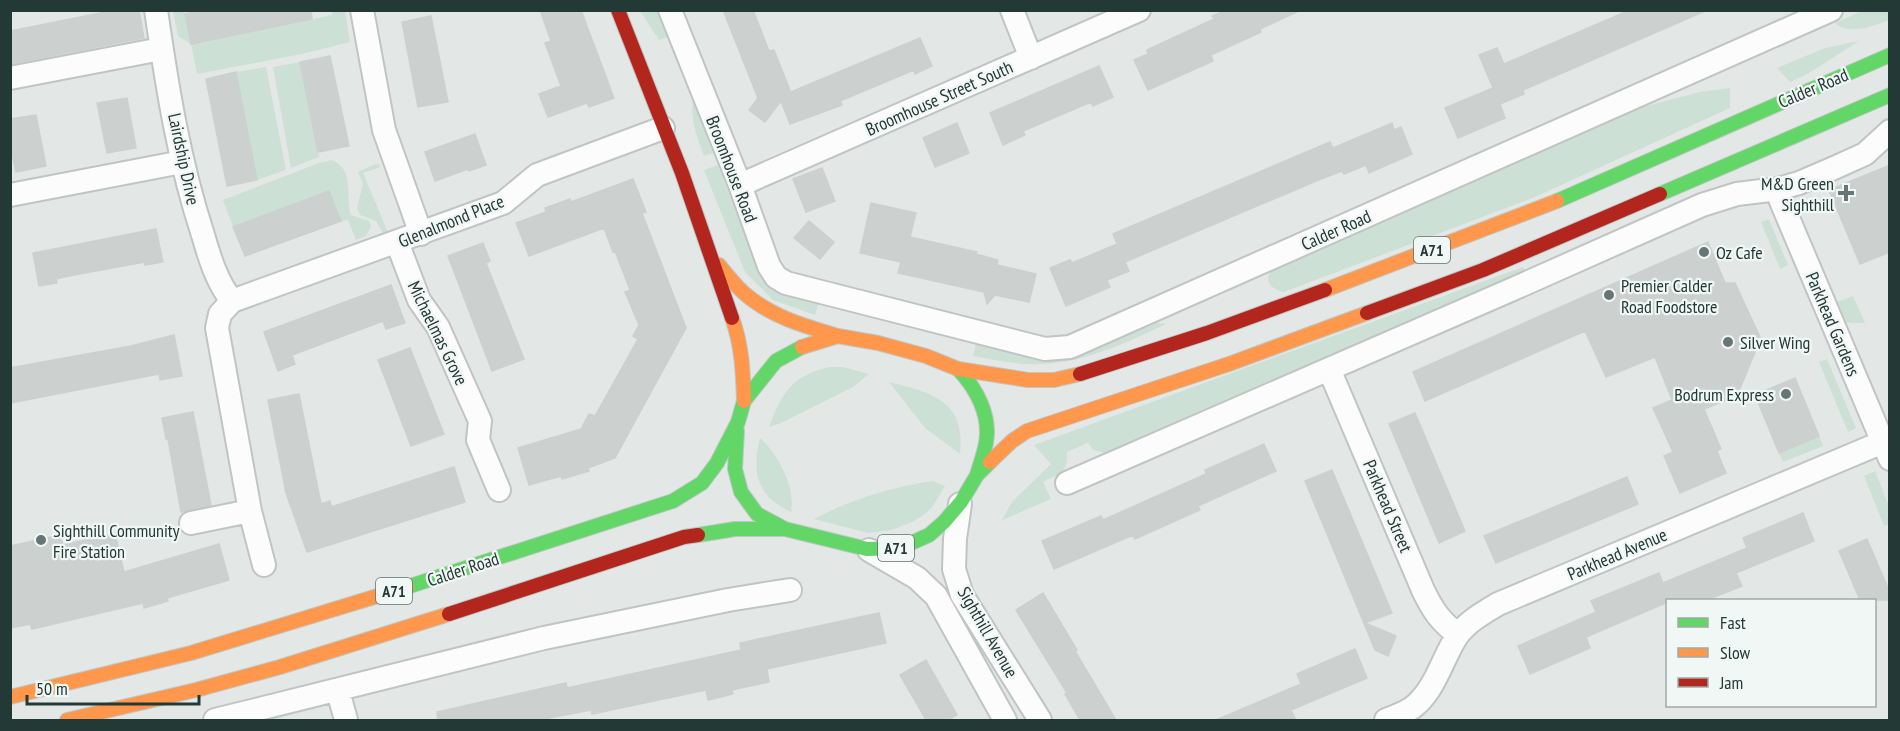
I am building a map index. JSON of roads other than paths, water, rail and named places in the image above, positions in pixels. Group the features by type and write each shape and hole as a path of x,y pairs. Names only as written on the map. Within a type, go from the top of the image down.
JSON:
{"main road":[{"path":"618,10 682,173 739,338 744,401"},
{"name":"Calder Road","path":"10,697 191,653 673,501 702,483 717,463 738,422 744,401 776,361 800,347 838,336 878,342 926,356 958,369 1028,380 1054,380 1081,374 1207,333 1534,211 1890,55"},
{"name":"Calder Road","path":"67,720 196,690 280,667 684,537 735,529 785,529 867,549 900,548 929,535 944,522 961,502 977,475 1012,441 1027,431 1229,364 1483,270 1890,95"},
{"path":"712,258 745,294 765,309 805,326 838,336"},
{"name":"Calder Road","path":"958,369 970,381 982,405 987,435 977,475"},
{"name":"Calder Road","path":"738,422 735,469 741,492 757,514 785,529"}],"street":[{"name":"Lairdship Drive","path":"156,10 182,162 192,203 222,289 232,302"},
{"path":"362,10 384,130 421,234"},
{"name":"Broomhouse Road","path":"670,10 740,185 769,266 776,277 786,284 826,295"},
{"path":"1012,10 1030,58"},
{"name":"Broomhouse Street South","path":"740,185 1138,10"},
{"name":"Calder Road","path":"826,295 1045,349 1070,347 1832,10"},
{"path":"10,78 161,49"},
{"name":"Glenalmond Place","path":"232,302 503,203 537,175 663,128"},
{"path":"1067,483 1086,465 1329,369 1702,205 1737,194 1778,189 1799,183 1865,154 1890,131"},
{"path":"10,195 182,162"},
{"name":"Parkhead Gardens","path":"1778,189 1780,200 1887,447"},
{"name":"Michaelmas Grove","path":"397,242 419,300 438,327 480,421 478,440 499,490"},
{"path":"232,302 220,314 217,328 250,511 264,565"},
{"name":"Parkhead Street","path":"1329,369 1434,612 1447,627 1458,634"},
{"name":"Parkhead Avenue","path":"1386,720 1412,708 1423,697 1434,682 1458,634 1476,616 1498,604 1887,447"},
{"name":"Sighthill Avenue","path":"961,502 955,539 954,569 962,595 1040,720"},
{"path":"191,523 250,511"},
{"name":"Sighthill Avenue","path":"867,549 917,578 936,596 1005,720"},
{"path":"215,720 338,691 726,591 790,590"},
{"path":"338,691 346,720"}],"place":[{"name":"M&D Green Sighthill","path":"1846,193"},
{"name":"Oz Cafe","path":"1704,252"},
{"name":"Premier Calder Road Foodstore","path":"1609,295"},
{"name":"Silver Wing","path":"1728,342"},
{"name":"Bodrum Express","path":"1786,394"},
{"name":"Sighthill Community Fire Station","path":"41,540"}]}
